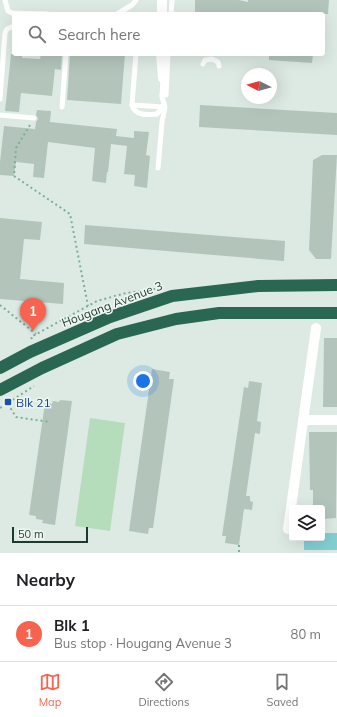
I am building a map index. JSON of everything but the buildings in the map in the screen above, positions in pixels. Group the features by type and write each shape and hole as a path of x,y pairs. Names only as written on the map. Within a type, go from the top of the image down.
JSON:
{"highway":[{"name":"Hougang Avenue 3","path":"0,368 37,349 110,317 172,296 258,286 337,285"},
{"path":"0,390 42,368 117,334 176,319 219,314 337,313"}],"street":[{"path":"162,0 162,12"},
{"path":"160,56 162,78"},
{"path":"288,529 316,328"},
{"path":"303,420 337,420"}],"lane":[{"path":"5,0 8,11 12,13"},
{"path":"120,12 132,5 136,0"},
{"path":"171,12 172,0"},
{"path":"0,99 5,33 8,28 12,27"},
{"path":"62,107 66,56"},
{"path":"136,56 132,105 134,112 157,114 163,107"},
{"path":"162,95 166,95 168,56"},
{"path":"203,64 204,60 212,59 218,62 219,66"},
{"path":"158,168 163,107 162,78"},
{"path":"132,105 163,107"},
{"path":"0,115 34,118"}],"path":[{"path":"34,118 16,148 14,176 70,214 88,306"},
{"path":"37,349 31,337 97,301"},
{"path":"0,305 36,334"},
{"path":"0,408 39,382"},
{"path":"8,404 16,417 50,422"},
{"path":"239,546 239,553"}],"green space":[{"path":"90,418 125,423 110,531 75,526"}],"water":[{"path":"325,533 337,533 337,550 304,550 304,541 325,541"}],"place":[{"name":"Blk 1","path":"33,331"},
{"name":"Blk 21","path":"8,402"}]}
